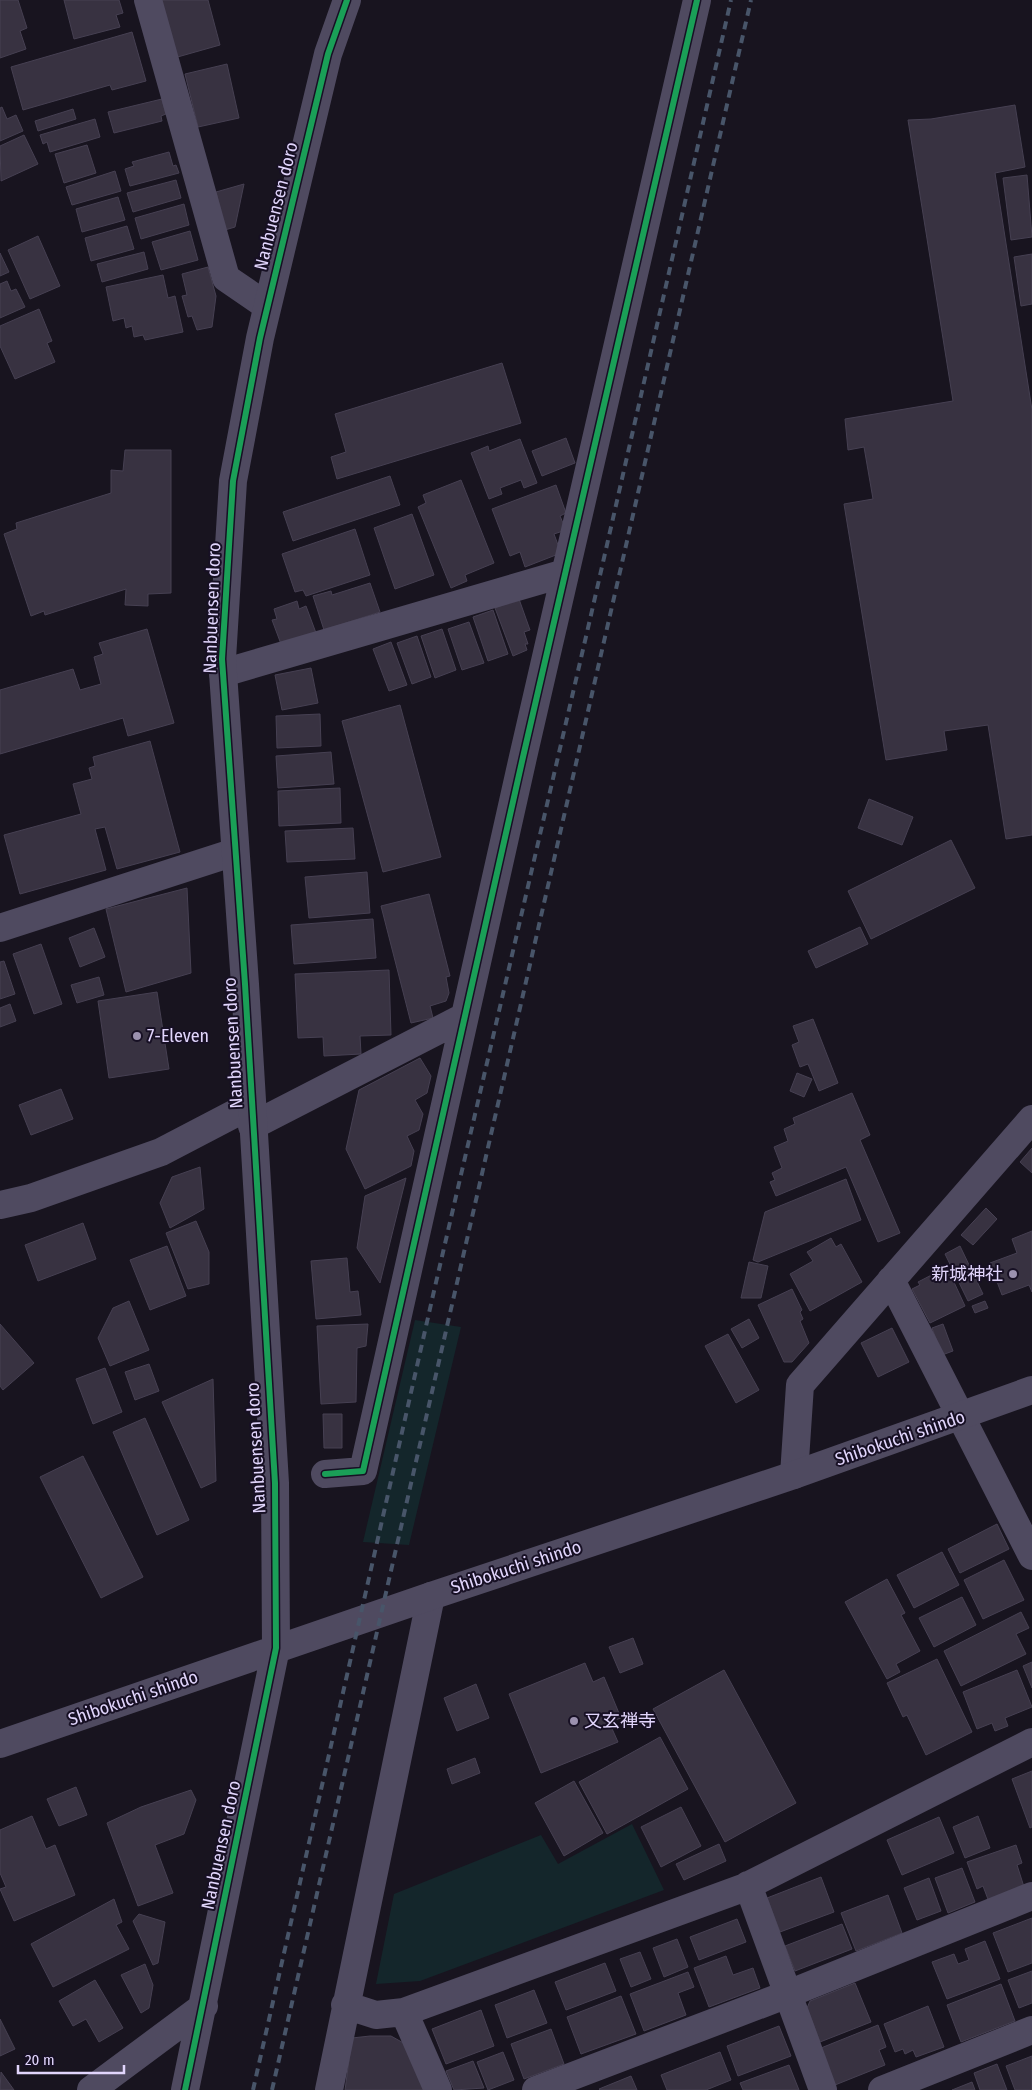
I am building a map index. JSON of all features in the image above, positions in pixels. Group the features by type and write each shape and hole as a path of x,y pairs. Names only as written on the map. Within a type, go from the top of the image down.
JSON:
{"street":[{"path":"148,0 226,278 267,306"},
{"name":"Nanbuensen doro","path":"185,2090 204,2006 276,1648 275,1483 251,1115 245,984 234,852 223,673 233,481 267,306 328,54 347,0"},
{"path":"325,1474 363,1471 464,1017 697,0"},
{"path":"223,673 565,573"},
{"path":"0,928 234,852"},
{"path":"0,1205 31,1198 161,1152 251,1115 464,1017"},
{"path":"794,1475 800,1385 1032,1119"},
{"path":"891,1280 1032,1556"},
{"name":"Shibokuchi shindo","path":"0,1744 276,1648 794,1475 1032,1390"},
{"path":"329,2090 345,2005 431,1596"},
{"path":"345,2005 376,2015 404,2012 748,1885 1032,1742"},
{"path":"748,1885 823,2090"},
{"path":"536,2090 788,1994 1032,1896"},
{"path":"91,2090 204,2006"},
{"path":"404,2012 438,2090"},
{"path":"882,2090 1032,2030"}],"green space":[{"path":"415,1320 461,1327 409,1545 363,1542"},
{"path":"632,1824 664,1890 420,1981 376,1984 394,1894 541,1835 558,1864"}],"building":[{"path":"0,0 18,0 27,28 20,31 26,49 0,58"},
{"path":"64,0 119,0 123,13 116,15 120,27 74,39"},
{"path":"158,0 208,0 220,45 174,58"},
{"path":"132,32 146,81 112,90 110,85 23,110 11,67"},
{"path":"227,64 239,118 198,127 185,74"},
{"path":"162,99 166,114 161,116 162,121 114,133 108,112"},
{"path":"1015,105 1025,167 995,173 1032,410 1032,835 1006,839 988,725 944,731 947,750 886,760 844,504 873,499 864,447 848,450 845,419 953,401 908,120 931,119"},
{"path":"2,107 7,119 16,115 23,131 0,141 0,108"},
{"path":"73,109 76,119 38,131 35,121"},
{"path":"95,119 100,137 50,152 47,142 43,144 40,135"},
{"path":"24,135 38,164 1,181 0,146"},
{"path":"87,145 96,173 64,183 55,154"},
{"path":"169,152 173,166 176,165 179,173 130,186 125,169 134,166 132,162"},
{"path":"115,171 121,191 72,205 66,187"},
{"path":"1027,175 1032,237 1011,240 1003,178"},
{"path":"176,180 181,198 133,212 127,193"},
{"path":"244,184 235,227 225,230 216,192"},
{"path":"118,197 125,220 82,232 76,209"},
{"path":"184,204 189,225 141,239 135,218"},
{"path":"127,226 134,249 91,261 85,238"},
{"path":"190,231 198,260 161,270 152,242"},
{"path":"38,236 60,286 30,299 8,250"},
{"path":"144,252 148,269 102,282 97,264"},
{"path":"0,253 9,272 0,276"},
{"path":"1032,254 1032,304 1021,306 1014,257"},
{"path":"208,267 216,296 212,327 197,330 192,316 188,317 182,296 187,295 182,274"},
{"path":"163,275 168,298 175,296 183,332 145,340 143,335 134,337 132,326 126,328 124,318 113,321 106,287"},
{"path":"7,281 11,291 16,289 25,307 0,318 0,284"},
{"path":"39,309 52,341 47,343 55,362 15,379 0,346 0,326"},
{"path":"502,363 521,423 337,479 331,457 346,452 335,414"},
{"path":"566,438 575,463 542,476 532,451"},
{"path":"520,439 537,483 524,488 521,480 500,488 502,494 489,499 471,453 488,446 489,451"},
{"path":"125,450 171,450 171,593 148,594 148,606 125,605 126,589 45,615 44,611 31,616 4,534 17,529 16,523 111,493 111,470 123,471"},
{"path":"390,476 400,505 293,541 283,512"},
{"path":"461,480 494,563 465,575 467,581 451,588 418,507 426,503 423,495"},
{"path":"556,485 566,513 560,516 566,530 554,534 561,553 525,567 520,552 510,556 492,509"},
{"path":"412,514 434,575 395,589 374,528"},
{"path":"355,529 370,575 306,596 303,590 295,592 282,554"},
{"path":"370,583 380,612 324,630 313,596 331,591 332,595"},
{"path":"519,599 530,630 524,632 528,644 525,644 527,650 513,656 495,608"},
{"path":"297,601 299,609 306,606 316,633 281,644 272,620 277,619 274,609"},
{"path":"493,610 508,654 488,661 473,617"},
{"path":"469,622 484,663 462,670 448,629"},
{"path":"147,629 174,723 128,736 123,718 0,754 0,690 73,669 80,690 101,684 94,657 103,654 99,643"},
{"path":"442,629 456,670 435,678 421,636"},
{"path":"417,636 431,677 412,684 397,643"},
{"path":"391,642 407,685 389,691 373,649"},
{"path":"311,668 318,703 282,710 275,675"},
{"path":"400,705 441,857 383,872 342,721"},
{"path":"320,714 321,746 277,748 276,716"},
{"path":"150,741 180,852 117,869 105,827 95,829 106,870 20,894 4,835 81,814 73,784 92,779 89,768 95,766 93,757"},
{"path":"331,752 334,784 278,788 276,756"},
{"path":"340,788 341,823 279,826 278,791"},
{"path":"869,799 913,817 902,845 858,828"},
{"path":"353,828 355,859 287,862 285,831"},
{"path":"951,840 975,888 871,939 848,891"},
{"path":"367,872 370,913 309,918 305,877"},
{"path":"187,888 191,973 126,992 106,909"},
{"path":"429,894 450,976 446,977 449,993 446,1001 430,1006 433,1018 411,1023 381,906"},
{"path":"373,919 376,958 294,964 291,925"},
{"path":"860,927 868,944 816,968 808,951"},
{"path":"94,928 105,957 80,967 69,938"},
{"path":"41,944 62,1004 34,1014 13,954"},
{"path":"4,961 15,994 0,999 0,962"},
{"path":"389,970 391,1035 360,1036 361,1054 324,1056 323,1037 298,1038 295,974"},
{"path":"99,977 104,995 77,1003 71,985"},
{"path":"157,992 169,1069 109,1078 98,1001"},
{"path":"10,1004 16,1021 0,1027 0,1008"},
{"path":"813,1019 838,1083 819,1091 808,1064 800,1067 792,1045 799,1042 793,1026"},
{"path":"420,1058 431,1076 427,1093 415,1100 423,1114 419,1130 407,1136 414,1151 411,1166 365,1189 346,1149 359,1090"},
{"path":"797,1073 812,1079 804,1097 790,1091"},
{"path":"61,1089 73,1119 31,1135 19,1105"},
{"path":"852,1093 870,1135 860,1140 900,1233 878,1242 846,1167 776,1196 770,1182 775,1180 772,1173 782,1168 774,1147 788,1141 784,1129 795,1124 793,1118"},
{"path":"1032,1148 1032,1173 1020,1162"},
{"path":"200,1167 204,1209 170,1228 160,1203 172,1177"},
{"path":"406,1178 380,1283 357,1248 365,1196"},
{"path":"846,1179 861,1220 758,1262 753,1260 765,1212"},
{"path":"986,1208 997,1219 973,1245 961,1235"},
{"path":"196,1221 209,1252 209,1284 188,1289 166,1233"},
{"path":"83,1223 96,1259 38,1281 25,1245"},
{"name":"新城神社","path":"1032,1231 1032,1292 1029,1285 1002,1295 990,1263 1017,1253 1012,1239"},
{"path":"831,1238 836,1247 841,1244 862,1282 810,1311 790,1274 813,1261 807,1252"},
{"path":"167,1246 186,1296 150,1310 130,1260"},
{"path":"960,1246 983,1294 968,1301 945,1254"},
{"path":"347,1258 350,1292 358,1291 361,1315 316,1319 311,1261"},
{"path":"749,1262 768,1266 761,1298 741,1298"},
{"path":"947,1267 965,1306 930,1323 912,1289 920,1285 918,1282"},
{"path":"792,1289 802,1310 800,1312 803,1319 800,1321 809,1343 792,1362 784,1362 758,1305"},
{"path":"129,1301 149,1350 110,1366 98,1338 113,1308"},
{"path":"985,1301 988,1308 975,1313 972,1306"},
{"path":"749,1319 759,1338 742,1348 731,1329"},
{"path":"0,1324 34,1363 3,1390 0,1386"},
{"path":"368,1324 366,1346 357,1348 356,1402 321,1404 317,1326"},
{"path":"943,1324 953,1351 942,1355 932,1328"},
{"path":"892,1328 909,1362 878,1377 861,1343"},
{"path":"728,1334 759,1390 736,1403 705,1346"},
{"path":"149,1364 159,1391 135,1400 125,1372"},
{"path":"105,1368 122,1412 93,1424 76,1379"},
{"path":"213,1379 216,1481 201,1488 162,1402"},
{"path":"323,1414 342,1414 342,1448 324,1448"},
{"path":"145,1418 189,1520 157,1535 113,1432"},
{"path":"83,1456 143,1577 101,1598 40,1477"},
{"path":"997,1524 1009,1549 960,1573 948,1549"},
{"path":"942,1552 959,1585 914,1608 897,1575"},
{"path":"1004,1560 1024,1600 983,1619 964,1580"},
{"path":"887,1579 905,1613 901,1615 920,1651 896,1664 900,1672 887,1679 845,1602"},
{"path":"962,1597 976,1625 934,1647 919,1618"},
{"path":"1021,1612 1029,1628 1016,1634 1026,1654 961,1686 944,1651"},
{"path":"633,1638 643,1664 620,1673 609,1647"},
{"path":"937,1659 972,1732 926,1755 907,1715 903,1717 887,1683"},
{"path":"1032,1662 1032,1688 1023,1666"},
{"path":"585,1663 593,1682 604,1677 621,1718 609,1722 618,1742 541,1773 509,1694"},
{"path":"724,1670 796,1803 725,1842 653,1709"},
{"path":"1017,1670 1032,1707 1005,1718 1008,1726 995,1731 992,1723 977,1729 963,1692"},
{"path":"476,1684 489,1718 457,1731 444,1698"},
{"path":"660,1737 688,1789 607,1834 579,1782"},
{"path":"475,1758 480,1773 452,1784 447,1769"},
{"path":"1032,1771 1032,1827 1030,1828 1012,1779"},
{"path":"574,1781 603,1833 564,1856 535,1803"},
{"path":"76,1787 87,1815 59,1826 47,1799"},
{"path":"191,1790 196,1800 184,1834 155,1845 173,1893 138,1906 107,1823 141,1807"},
{"path":"681,1807 701,1846 661,1867 641,1827"},
{"path":"32,1816 46,1849 55,1845 75,1895 14,1921 0,1889 6,1887 0,1873 0,1830"},
{"path":"978,1816 990,1848 965,1858 953,1827"},
{"path":"939,1817 954,1853 902,1875 887,1840"},
{"path":"719,1844 726,1861 684,1880 676,1864"},
{"path":"1016,1845 1022,1863 1017,1865 1025,1890 989,1902 983,1886 977,1889 967,1862"},
{"path":"962,1868 975,1902 948,1913 935,1878"},
{"path":"821,1877 834,1912 780,1932 767,1898"},
{"path":"929,1878 941,1911 917,1920 904,1888"},
{"path":"888,1895 902,1933 856,1951 841,1913"},
{"path":"114,1899 122,1922 116,1925 129,1949 53,1987 31,1944"},
{"path":"139,1914 165,1922 158,1963 153,1965 133,1921"},
{"path":"1032,1918 1032,1963 1008,1972 993,1933"},
{"path":"737,1919 746,1942 699,1960 690,1937"},
{"path":"842,1924 852,1949 795,1971 785,1946"},
{"path":"677,1939 688,1967 664,1977 653,1948"},
{"path":"985,1941 1000,1979 947,1999 932,1962 954,1954 958,1964 969,1960 965,1949"},
{"path":"640,1952 651,1979 631,1987 620,1959"},
{"path":"726,1956 733,1975 753,1968 760,1988 709,2007 694,1968"},
{"path":"605,1963 616,1991 566,2010 555,1982"},
{"path":"145,1964 153,1985 149,2008 141,2013 121,1975"},
{"path":"1032,1971 1032,2003 1019,2008 1008,1980"},
{"path":"688,1972 694,1987 678,1993 686,2015 644,2031 630,1994"},
{"path":"95,1980 123,2028 99,2042 86,2019 73,2026 59,2001"},
{"path":"855,1983 871,2022 820,2042 807,2008 810,2001"},
{"path":"1001,1984 1015,2021 961,2042 947,2005"},
{"path":"534,1990 547,2023 507,2038 495,2005"},
{"path":"621,1996 636,2034 581,2054 567,2017"},
{"path":"928,2006 944,2047 916,2057 913,2050 905,2054 903,2049 895,2052 884,2024"},
{"path":"481,2010 494,2046 446,2064 432,2029"},
{"path":"0,2019 15,2049 0,2056"},
{"path":"878,2025 886,2047 879,2050 885,2065 835,2085 821,2048"},
{"path":"779,2026 791,2056 738,2076 727,2046"},
{"path":"551,2029 564,2064 524,2079 511,2044"},
{"path":"391,2036 407,2045 428,2090 345,2090 352,2038"},
{"path":"503,2052 514,2080 488,2090 477,2062"},
{"path":"720,2052 731,2080 706,2090 667,2090 661,2075"},
{"path":"1032,2056 1032,2090 1015,2090 1006,2066"},
{"path":"473,2061 484,2088 454,2090 446,2071"},
{"path":"997,2064 1007,2090 980,2090 974,2073"},
{"path":"789,2065 799,2090 743,2090 740,2083"},
{"path":"1,2072 14,2090 0,2090"},
{"path":"631,2076 637,2090 599,2089"},
{"path":"972,2082 975,2090 952,2090"}],"railway":[{"path":"253,2090 434,1291 731,0"},
{"path":"272,2090 751,0"}],"cycle path":[{"path":"185,2090 276,1648 275,1483 245,984 222,659 233,481 260,338 328,54 347,0"},
{"path":"325,1474 363,1471 523,757 697,0"}],"place":[{"name":"7-Eleven","path":"137,1036"},
{"name":"新城神社","path":"1013,1274"},
{"name":"又玄禅寺","path":"574,1721"}]}
